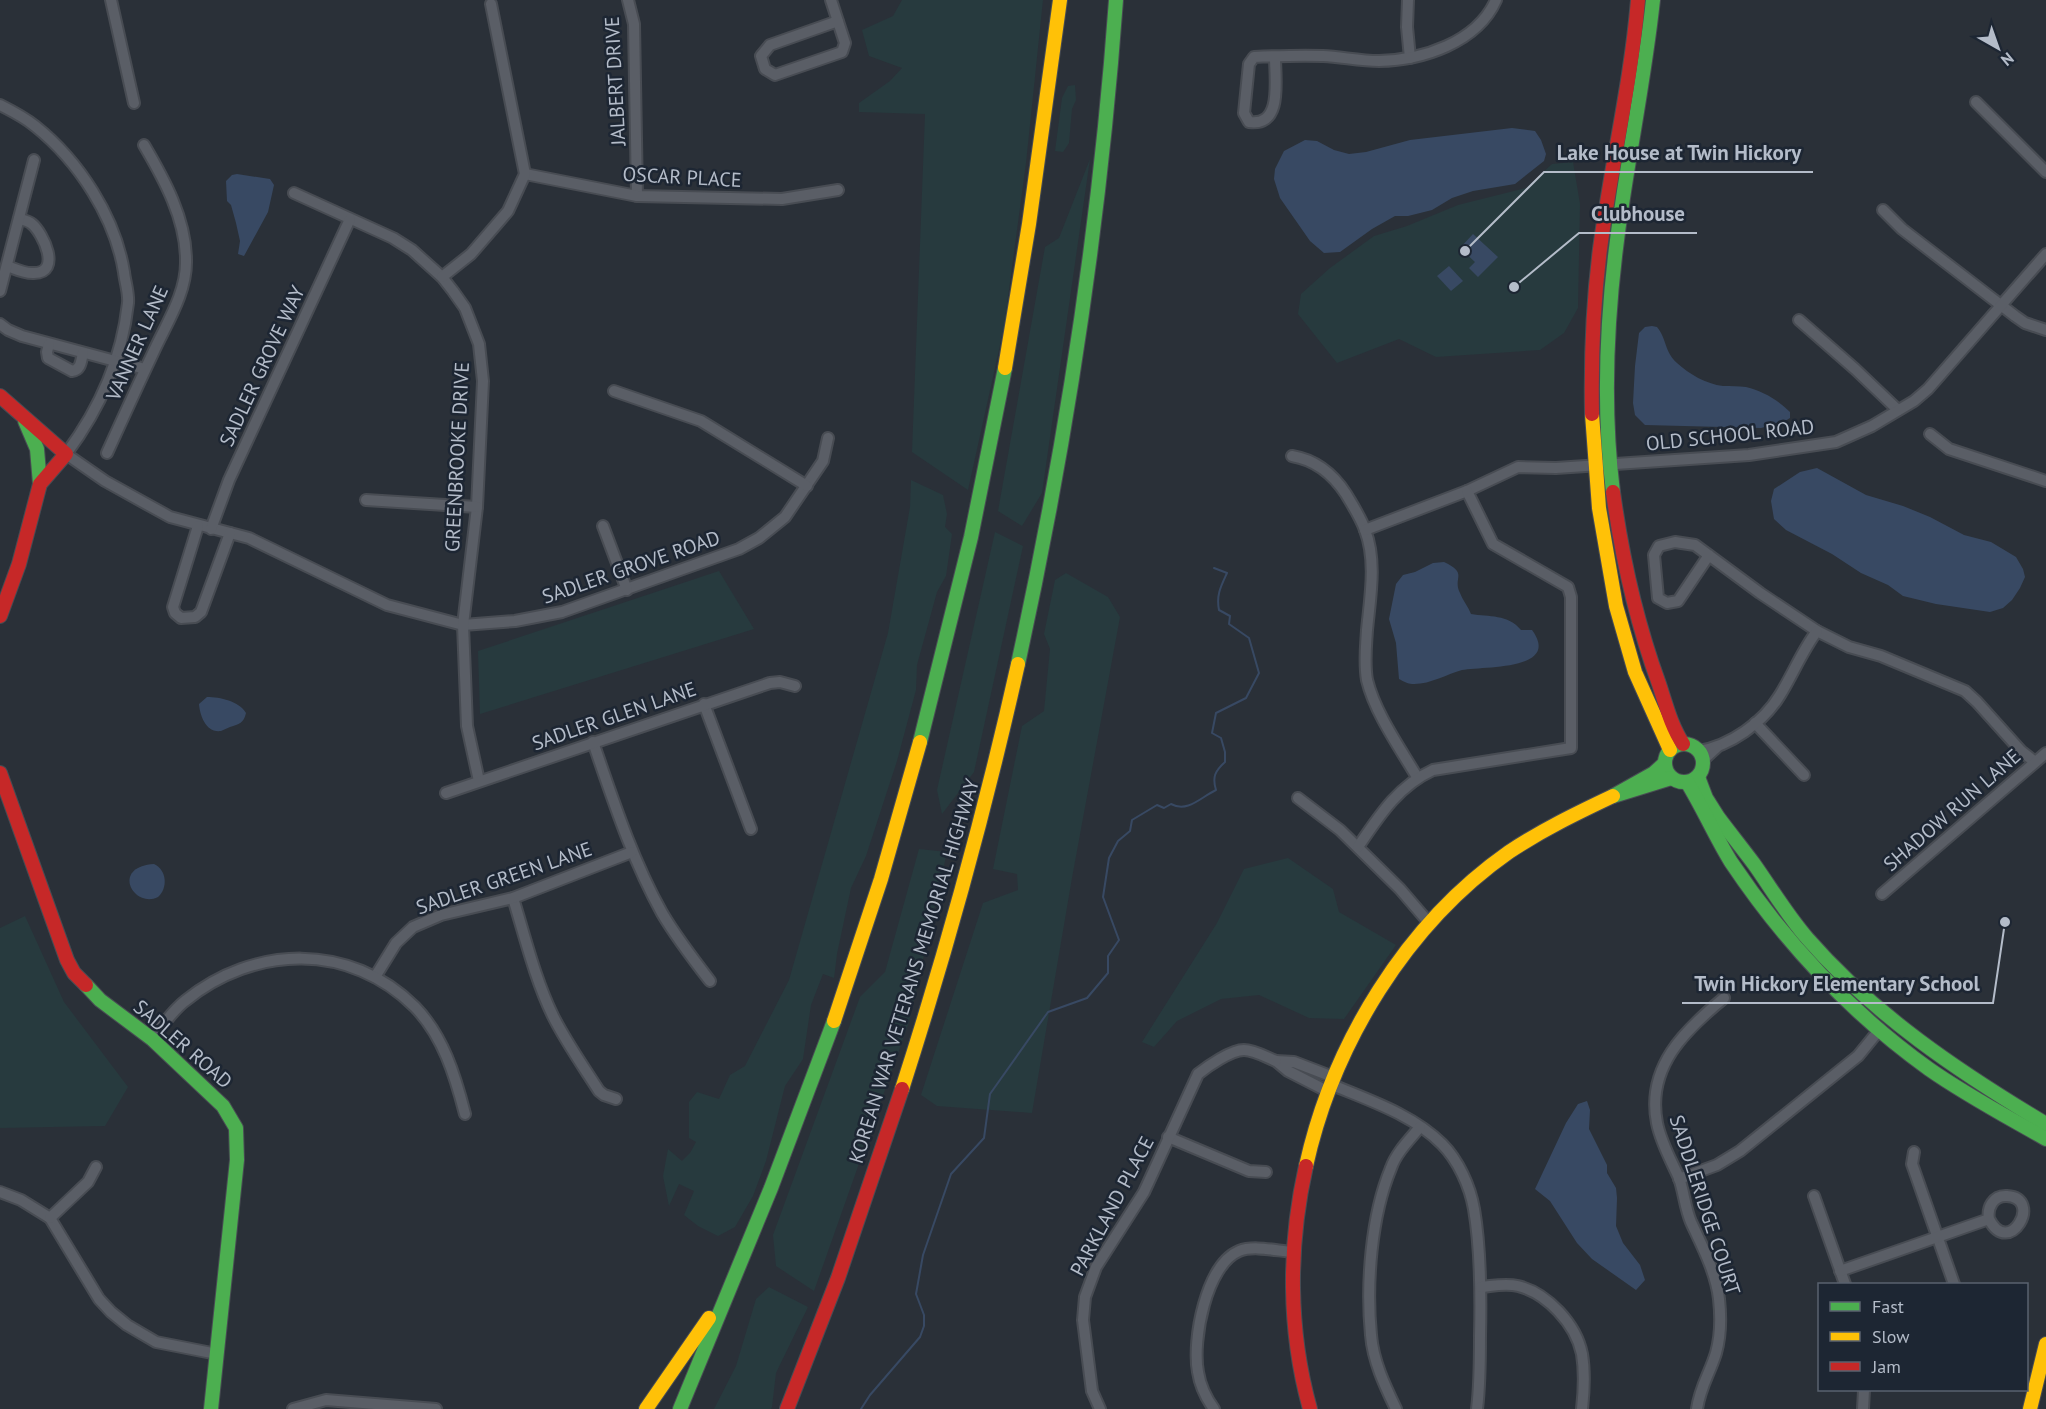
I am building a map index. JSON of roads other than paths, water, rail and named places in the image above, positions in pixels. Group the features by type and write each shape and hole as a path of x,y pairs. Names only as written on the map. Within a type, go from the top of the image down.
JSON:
{"main road":[{"path":"1053,0 1051,22 1053,45"},
{"path":"680,1409 812,1079 853,966 902,809 937,681 972,536 1008,359 1033,207 1059,0"},
{"name":"KOREAN WAR VETERANS MEMORIAL HIGHWAY","path":"787,1409 865,1203 948,941 993,777 1023,647 1057,474 1088,273 1116,0"},
{"path":"1638,0 1632,56 1600,254 1592,384 1594,465 1605,548 1621,628 1646,699 1673,752"},
{"path":"1310,1409 1293,1300 1296,1215 1313,1130 1330,1084 1376,994 1393,968 1450,902 1512,850 1659,769 1673,752 1694,747 1701,755 1703,766 1692,779 1675,781 1667,772 1673,752 1666,709 1638,622 1618,531 1610,464 1607,394 1612,286 1619,223 1648,58 1653,0"},
{"path":"0,396 66,454 40,484"},
{"path":"0,616 19,564 40,484 37,448 23,417"},
{"name":"SADLER ROAD","path":"0,772 27,842 52,921 74,973 100,1000 152,1038 207,1089 232,1119 237,1134 237,1160 211,1409"},
{"path":"1613,796 1631,793 1671,778"},
{"path":"1692,779 1721,846 1772,917 1821,974 1908,1053 1958,1089 2046,1139"},
{"path":"1692,779 1788,914 1816,948 1873,1003 1927,1047 2004,1100 2046,1124"},
{"path":"2013,1119 2046,1144"},
{"path":"646,1409 678,1365 735,1276"},
{"path":"2030,1409 2046,1344"}],"street":[{"path":"111,0 134,103"},
{"name":"JALBERT DRIVE","path":"628,0 634,24 637,196"},
{"path":"831,0 845,43 842,52 775,75 765,69 761,56 770,45 837,21"},
{"path":"1408,0 1407,27 1410,58"},
{"path":"1275,57 1274,108 1269,118 1259,123 1248,122 1244,113 1249,64 1254,57 1326,56 1376,61 1410,58 1445,47 1468,33 1485,20 1496,0"},
{"path":"442,278 471,254 508,211 525,174 491,4"},
{"path":"1976,102 2046,172"},
{"path":"0,105 34,125 52,141 84,180 114,231 122,264 128,301 116,362 87,423 66,454"},
{"name":"VANNER LANE","path":"107,453 183,287 186,258 181,229 172,199 144,145"},
{"path":"0,291 34,159"},
{"name":"OSCAR PLACE","path":"525,174 637,196 782,199 838,190"},
{"name":"GREENBROOKE DRIVE","path":"294,193 403,244 442,278 465,308 479,344 483,381 477,507 463,625 467,726 479,781"},
{"path":"1883,210 1902,229 2025,323 2046,330"},
{"path":"7,266 33,273 42,271 48,264 49,252 44,241 32,224 19,219"},
{"name":"SADLER GROVE WAY","path":"211,529 229,480 350,219"},
{"name":"OLD SCHOOL ROAD","path":"1365,530 1467,491 1518,467 1594,465 1749,455 1836,442 1872,426 1928,389 2046,254"},
{"path":"1799,320 1899,410"},
{"path":"0,324 14,333 49,344 145,369"},
{"path":"49,344 48,358 72,371 80,365 83,353"},
{"path":"614,391 701,422 807,486"},
{"path":"1930,434 1949,449 2046,481"},
{"name":"SADLER GROVE ROAD","path":"66,454 105,481 170,517 249,538 387,605 463,625 515,621 562,612 739,549 759,538 785,517 823,461 828,438"},
{"path":"1292,456 1316,463 1336,480 1365,530 1370,549 1371,581 1365,659 1367,680 1374,702 1417,777"},
{"path":"1358,847 1396,796 1417,777 1433,770 1571,748 1571,597 1568,587 1493,544 1467,491"},
{"path":"366,500 477,507"},
{"path":"198,526 173,607 181,618 195,617 201,612 230,534"},
{"path":"603,526 627,590"},
{"path":"1709,555 1678,601 1667,603 1658,598 1654,555 1659,546 1675,542 1695,544 1760,593 1817,631 1849,647 1881,656 1965,691 2021,751 2035,762"},
{"path":"1701,755 1712,746 1717,747 1755,723 1779,697 1805,647 1817,631"},
{"name":"SADLER GLEN LANE","path":"446,793 770,683 780,682 795,686"},
{"path":"704,704 752,829"},
{"path":"1755,723 1804,775"},
{"path":"593,742 632,852 662,912 710,981"},
{"name":"SHADOW RUN LANE","path":"1882,894 2046,753"},
{"path":"1298,798 1341,830 1400,889 1430,924"},
{"name":"SADLER GREEN LANE","path":"375,977 396,944 413,927 441,915 513,897 632,852"},
{"path":"513,897 553,1016 599,1091 616,1099"},
{"path":"152,1038 174,1011 211,983 261,962 284,958 332,961 375,977 416,1008 444,1049 455,1076 465,1114"},
{"name":"SADDLERIDGE COURT","path":"1697,1409 1700,1391 1716,1352 1720,1308 1715,1282 1687,1211 1679,1179 1665,1149 1656,1121 1657,1090 1660,1074 1680,1037 1724,998"},
{"path":"1679,1179 1717,1165 1740,1151 1858,1056 1880,1029"},
{"name":"PARKLAND PLACE","path":"1100,1409 1092,1391 1083,1308 1096,1267 1144,1192 1198,1074 1238,1050 1246,1049 1276,1061 1288,1071 1330,1084 1378,1104 1420,1127 1443,1144 1460,1169 1474,1208 1481,1287 1478,1409"},
{"path":"1396,1409 1381,1378 1371,1337 1371,1253 1379,1205 1391,1166 1420,1127"},
{"path":"1168,1137 1249,1171 1266,1172"},
{"path":"1914,1152 1912,1164 1954,1283"},
{"path":"50,1218 88,1182 96,1167"},
{"path":"0,1192 21,1200 50,1218 89,1283 111,1312 142,1335 156,1342 217,1354"},
{"path":"1814,1196 1845,1283"},
{"path":"1840,1271 1989,1219"},
{"path":"1215,1409 1200,1383 1196,1360 1200,1320 1210,1288 1225,1261 1240,1251 1249,1249 1293,1252"},
{"path":"1481,1287 1519,1286 1549,1303 1562,1316 1574,1332 1582,1351 1584,1372 1582,1409"},
{"path":"1863,1409 1864,1391"},
{"path":"293,1409 326,1400 436,1409"}],"water":[{"path":"1512,128 1535,131 1546,154 1544,161 1515,184 1473,191 1452,198 1432,210 1408,216 1395,216 1340,252 1324,253 1310,241 1280,198 1274,179 1275,169 1284,151 1305,140 1317,141 1334,150 1349,154 1366,152 1410,140"},
{"path":"232,175 270,179 274,185 268,212 244,256 238,254 240,241 231,205 227,201 226,181"},
{"path":"1473,234 1498,257 1478,277 1469,268 1475,262 1460,248"},
{"path":"1449,266 1463,281 1451,291 1437,276"},
{"path":"1645,327 1657,327 1673,358 1687,371 1710,383 1746,387 1764,394 1790,412 1790,418 1761,428 1645,425 1635,415 1633,403 1635,366 1639,333"},
{"path":"1817,468 1866,495 1930,517 1964,535 1991,542 2016,557 2025,577 2020,588 2003,608 1990,612 1936,604 1903,596 1888,585 1861,573 1832,554 1786,530 1774,519 1771,501 1774,489 1800,472"},
{"path":"1444,562 1458,573 1458,588 1471,614 1504,619 1521,630 1532,630 1538,643 1537,653 1528,660 1516,664 1462,670 1425,683 1410,684 1399,679 1396,643 1389,619 1396,584 1403,575 1433,563"},
{"path":"207,697 223,699 239,705 246,713 244,719 221,731 211,729 202,718 199,704"},
{"path":"154,864 162,870 165,884 158,897 149,899 141,897 130,886 130,879 133,872 141,867"},
{"path":"1587,1101 1590,1110 1589,1129 1607,1165 1607,1173 1616,1188 1616,1226 1623,1243 1640,1265 1645,1280 1636,1290 1592,1259 1577,1243 1550,1201 1535,1189 1566,1123 1578,1104"}],"waterway":[{"path":"861,1409 870,1395 920,1337 924,1326 924,1315 916,1294 923,1255 951,1174 984,1138 990,1094 1048,1012 1087,998 1108,973 1108,956 1119,940 1103,897 1109,858 1118,841 1130,831 1132,820 1157,805 1164,808 1171,804 1183,807 1216,790 1215,774 1225,762 1221,738 1212,733 1216,713 1246,698 1259,673 1249,638 1229,624 1230,616 1219,610 1219,595 1227,573 1214,568"}],"place":[{"name":"Lake House at Twin Hickory","path":"1465,251"},
{"name":"Clubhouse","path":"1514,287"},
{"name":"Twin Hickory Elementary School","path":"2005,922"}]}
